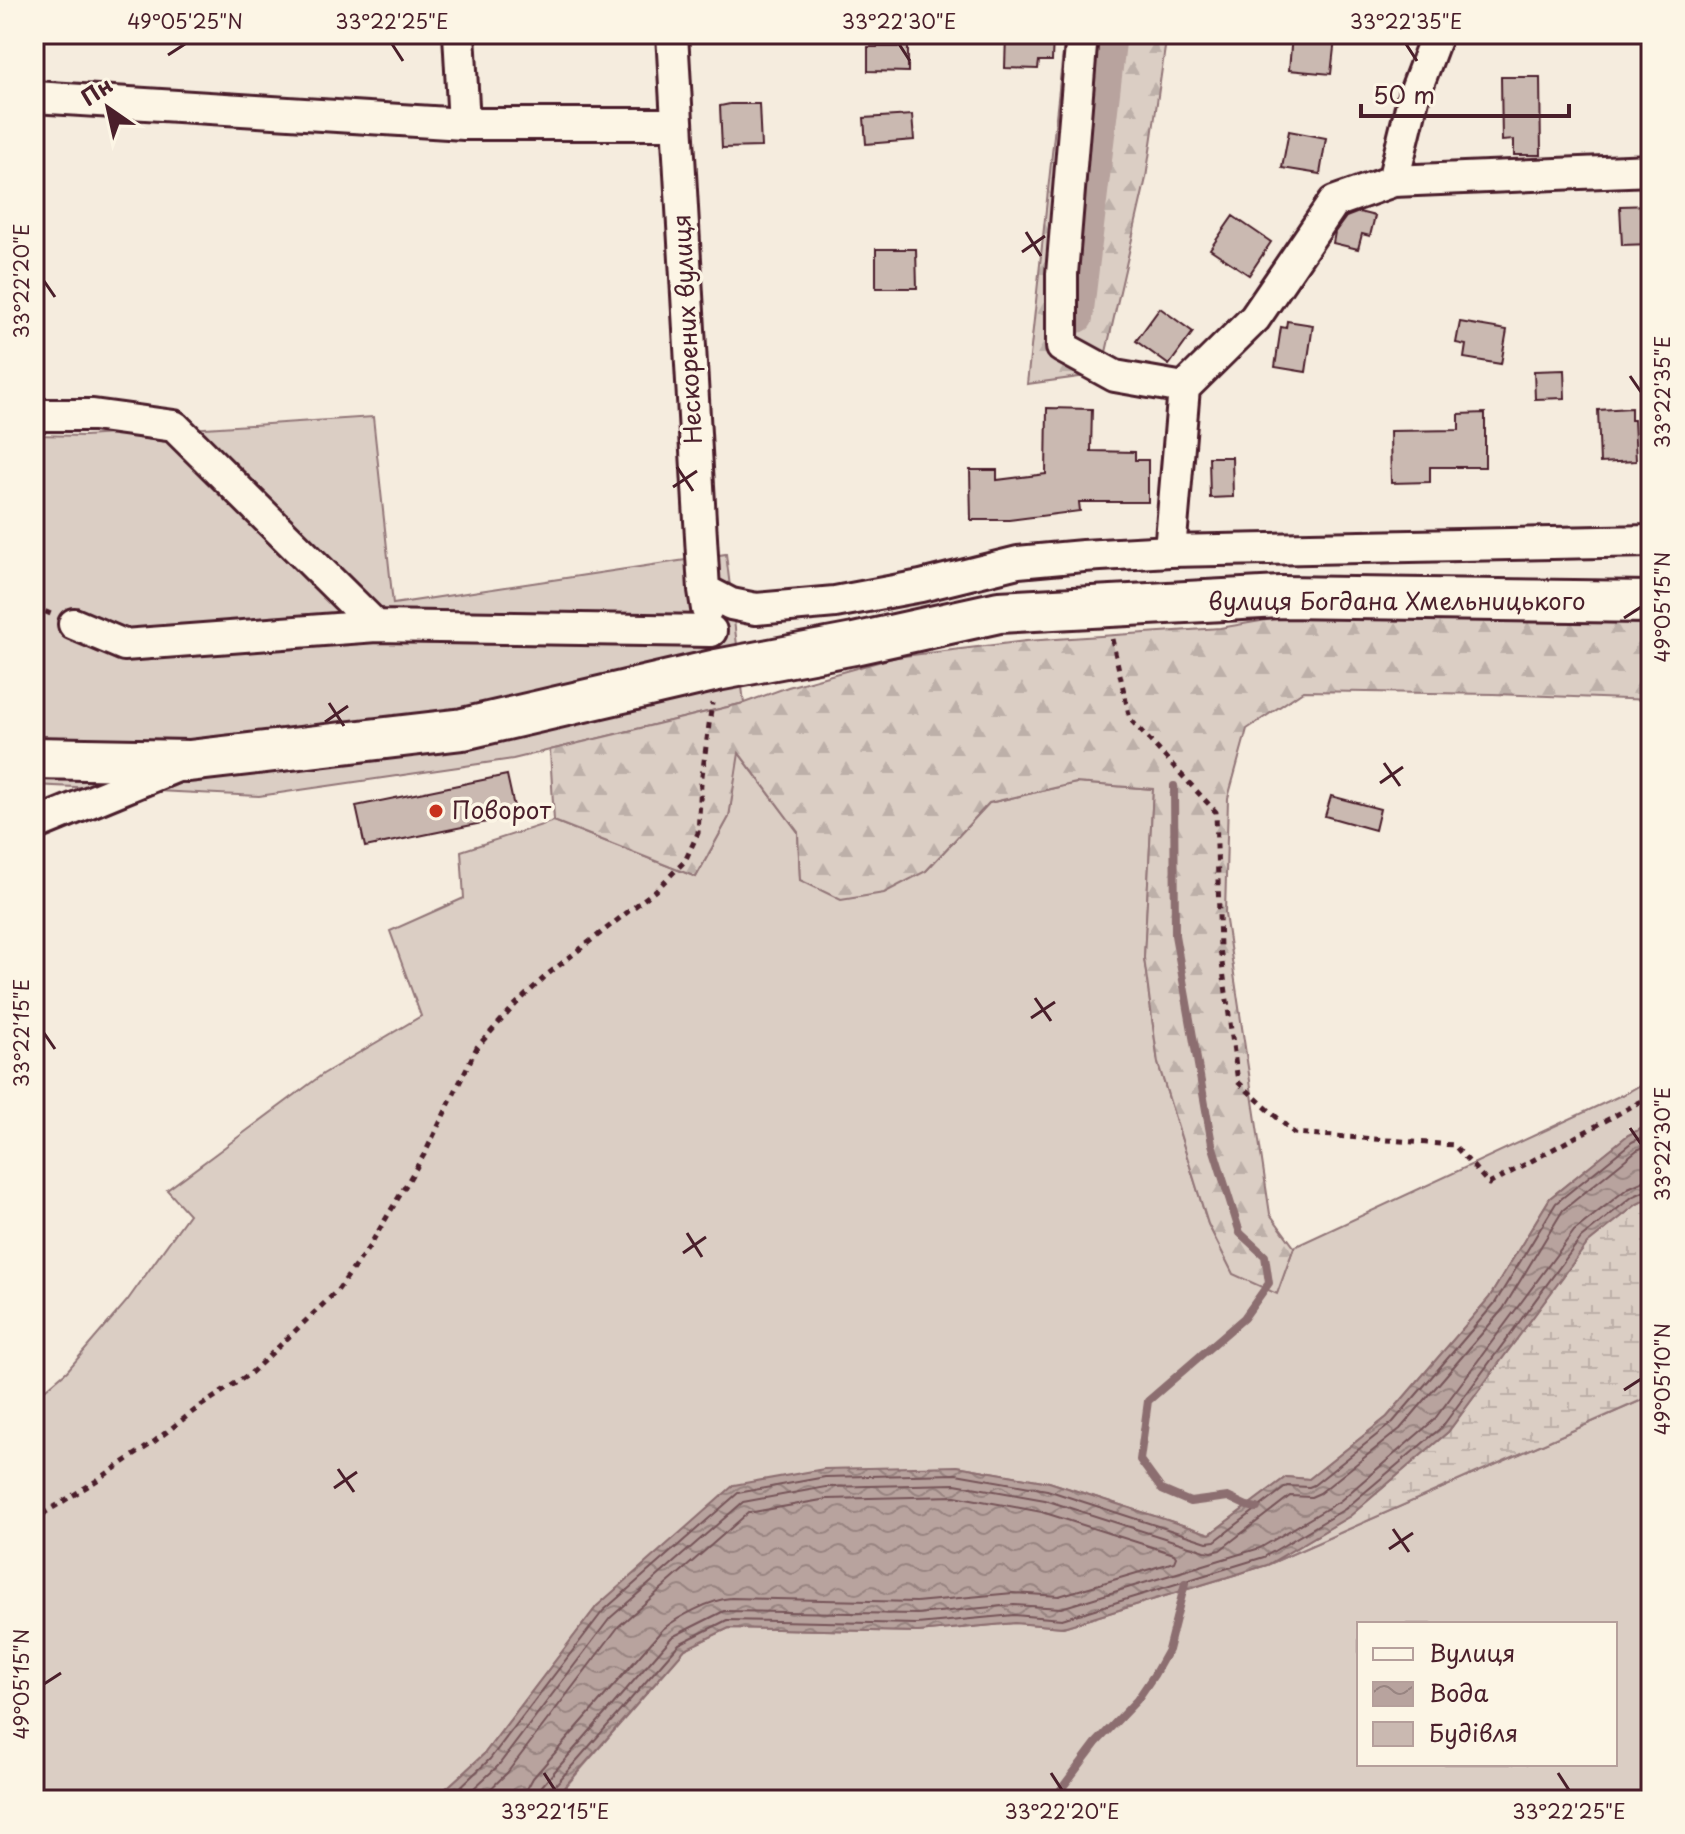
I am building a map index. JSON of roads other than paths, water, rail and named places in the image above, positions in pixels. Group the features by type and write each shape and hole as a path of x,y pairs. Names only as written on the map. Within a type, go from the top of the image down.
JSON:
{"main road":[{"name":"вулиця Богдана Хмельницького","path":"34,758 189,761 463,729 717,670 999,612 1281,597 1651,602"}],"street":[{"path":"459,34 464,124"},
{"name":"Нескорених вулиця","path":"672,34 704,590 717,670"},
{"path":"1082,34 1062,274 1062,347 1115,376 1184,388"},
{"path":"1393,181 1414,95 1437,34"},
{"path":"34,97 464,124 676,124"},
{"path":"1170,551 1184,388 1255,318 1334,202 1393,181 1651,170"},
{"path":"34,415 93,415 174,426 376,626"},
{"path":"704,590 731,604 756,609 835,602 921,586 1018,562 1083,556 1170,551 1651,541"},
{"path":"74,624 124,645 376,626 711,631"},
{"path":"34,825 189,761"}],"water":[{"path":"1651,1124 1651,1197 1637,1204 1587,1244 1448,1432 1350,1516 1267,1565 1063,1627 1015,1623 918,1632 729,1628 685,1649 553,1800 429,1800 484,1754 597,1606 734,1485 824,1469 957,1466 1049,1482 1210,1534 1286,1477 1309,1479 1387,1417 1489,1298 1550,1198 1628,1135"}],"waterway":[{"path":"1078,318 1112,34"},
{"path":"1174,786 1175,935 1212,1144 1240,1233 1265,1256 1269,1283 1244,1318 1148,1401 1140,1460 1162,1490 1190,1502 1228,1497 1257,1508"},
{"path":"1053,1800 1096,1743 1137,1700 1154,1675 1168,1650 1185,1583"}],"place":[{"name":"Поворот","path":"436,811"}]}
